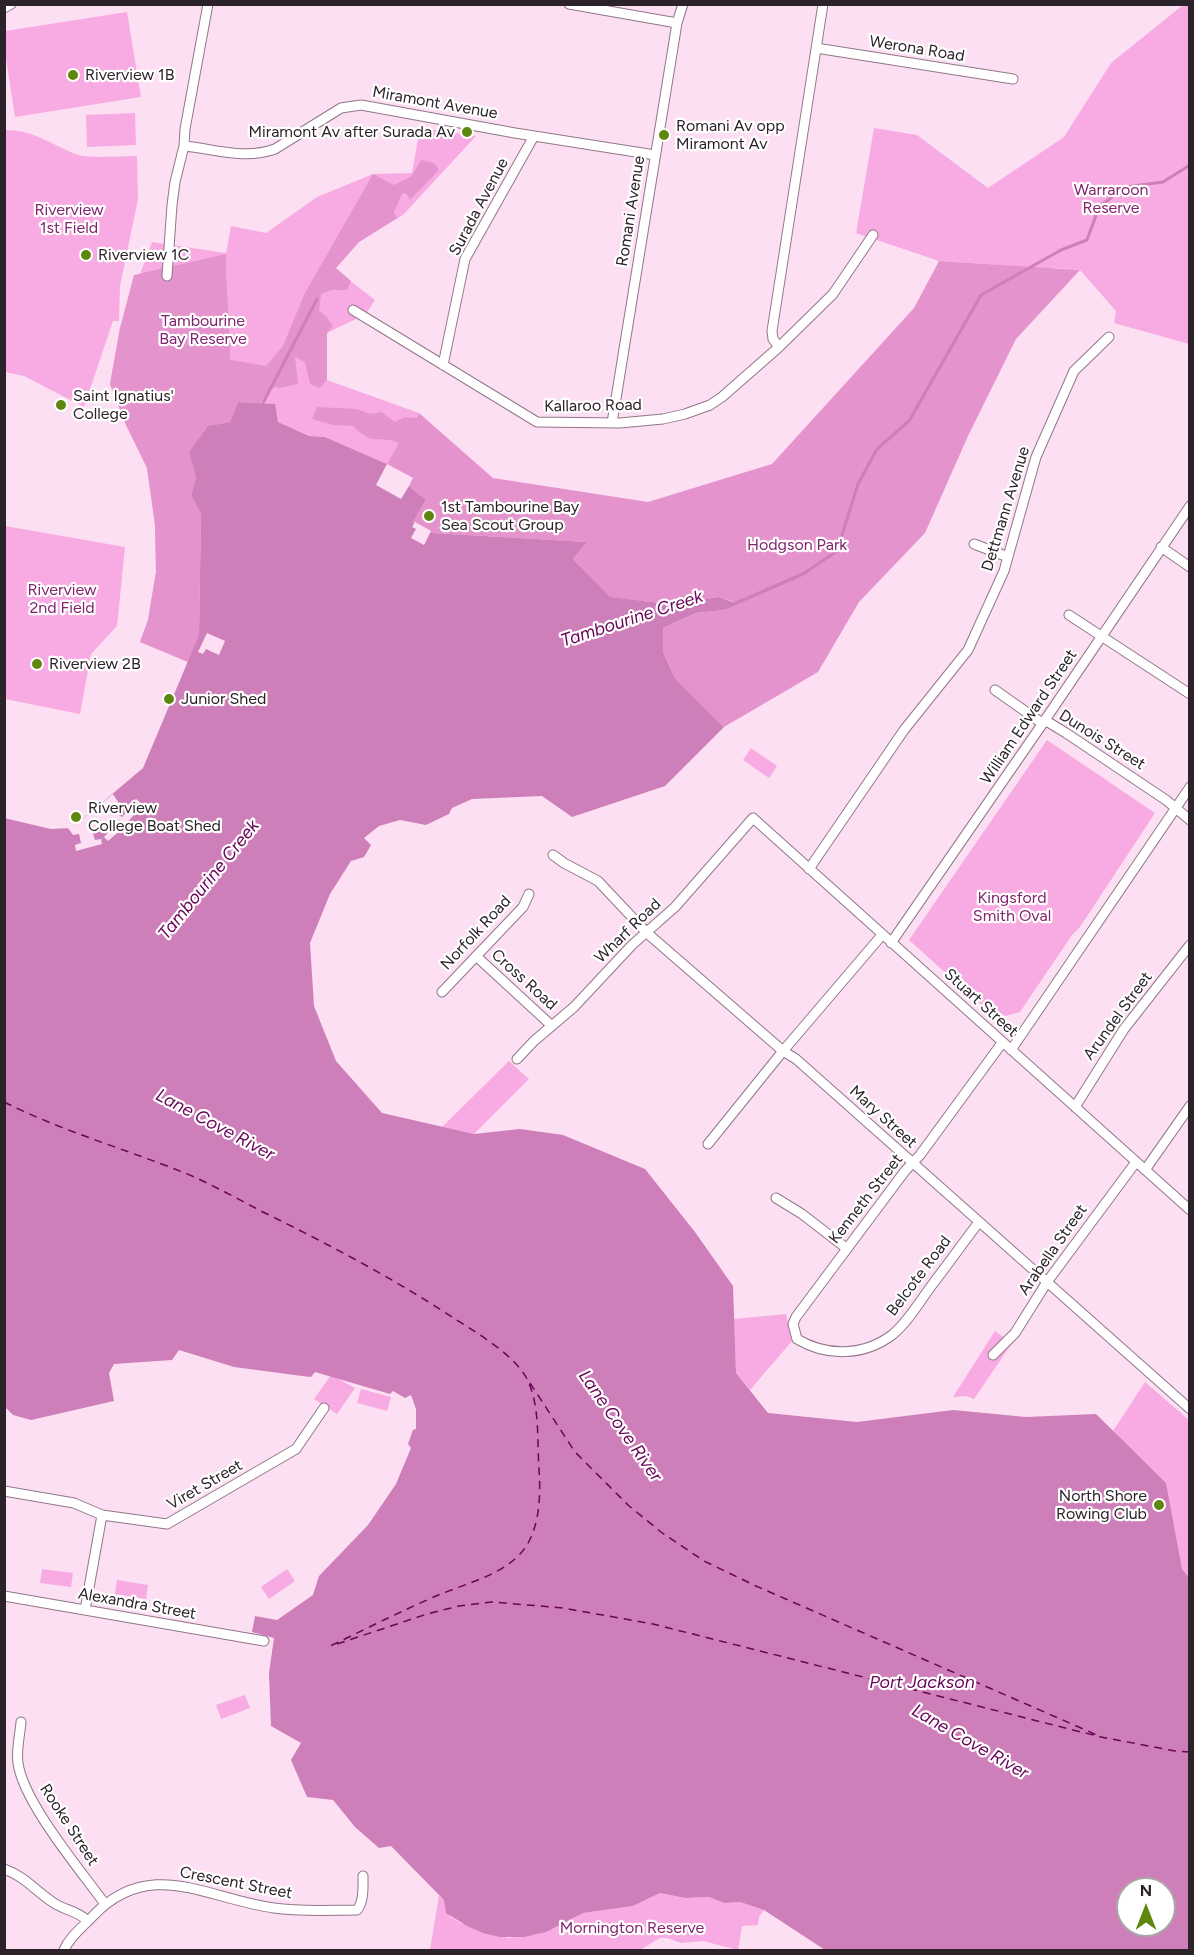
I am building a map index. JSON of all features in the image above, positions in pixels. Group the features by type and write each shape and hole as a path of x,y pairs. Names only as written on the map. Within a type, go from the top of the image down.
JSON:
{"street":[{"path":"4,8 12,4"},
{"path":"167,276 175,182 184,146 184,129 208,4"},
{"path":"569,4 678,23"},
{"name":"Romani Avenue","path":"612,423 655,155 683,4"},
{"path":"775,351 772,331 823,4"},
{"name":"Werona Road","path":"816,48 1013,79"},
{"name":"Miramont Avenue","path":"184,146 235,154 265,152 275,149 341,108 361,105 655,155"},
{"name":"Surada Avenue","path":"442,365 465,259 534,136"},
{"name":"Kallaroo Road","path":"353,310 537,422 612,423 673,418 710,405 775,351 841,286 873,234"},
{"name":"Dettmann Avenue","path":"809,869 904,730 968,650 1004,571 1036,458 1074,371 1109,338"},
{"name":"William Edward Street","path":"891,943 1190,506"},
{"path":"974,544 1008,557"},
{"path":"1161,547 1190,567"},
{"path":"1069,615 1190,694"},
{"name":"Dunois Street","path":"995,690 1043,723 1048,722 1066,733 1190,820"},
{"path":"1011,1050 1190,787"},
{"name":"Stuart Street","path":"753,818 1190,1210"},
{"name":"Wharf Road","path":"516,1059 574,1007 632,945 693,887 753,818"},
{"name":"Mary Street","path":"553,855 598,881 647,933 783,1051 796,1059 1190,1409"},
{"name":"Norfolk Road","path":"442,992 523,907 529,894"},
{"path":"708,1144 783,1051 882,935"},
{"name":"Arundel Street","path":"1075,1107 1124,1029 1190,945"},
{"name":"Cross Road","path":"476,956 552,1026"},
{"name":"Kenneth Street","path":"796,1317 1002,1043"},
{"path":"1145,1170 1190,1106"},
{"name":"Arabella Street","path":"993,1355 1015,1333 1047,1282 1136,1162"},
{"path":"776,1198 802,1214 846,1248"},
{"name":"Belcote Road","path":"796,1317 793,1324 797,1339 813,1346 833,1352 844,1352 857,1351 876,1344 892,1335 908,1318 979,1222"},
{"name":"Viret Street","path":"4,1491 74,1503 102,1515 167,1524 296,1449 324,1408"},
{"path":"85,1610 102,1515"},
{"name":"Alexandra Street","path":"4,1596 264,1641"},
{"name":"Rooke Street","path":"21,1722 18,1762 26,1787 54,1834 105,1904"},
{"path":"4,1869 21,1876 52,1902 79,1912 88,1921"},
{"name":"Crescent Street","path":"64,1950 68,1941 105,1904 124,1892 144,1885 168,1885 274,1908 357,1910 360,1907 362,1896 363,1876"}],"green space":[{"name":"Warraroon Reserve","path":"1183,5 1189,5 1189,344 1114,323 1116,311 1080,270 1055,268 827,575 665,606 648,599 635,603 604,597 575,559 675,564 1014,266 939,261 856,233 874,128 917,135 988,188 1064,137 1111,63"},
{"name":"Riverview 1B","path":"127,12 141,97 15,117 5,52 5,31"},
{"path":"135,113 136,145 87,147 86,115"},
{"name":"Tambourine Bay Reserve","path":"420,128 476,136 403,215 359,242 335,269 375,300 366,314 327,333 327,380 419,413 387,464 325,437 309,436 278,422 274,404 238,402 230,422 209,426 191,495 201,514 188,662 140,642 148,620 156,572 155,525 147,468 126,425 110,384 120,328 152,242 226,253 231,226 266,233 317,197 373,174 412,173"},
{"name":"Riverview 1st Field","path":"5,130 24,132 42,138 80,156 137,156 138,199 120,286 119,321 113,321 84,407 24,376 5,372"},
{"name":"Tambourine Bay Reserve","path":"421,160 434,163 439,170 410,200 406,193 402,194 394,212 397,218 359,242 336,268 351,281 347,290 332,290 321,294 319,311 333,326 327,333 327,380 320,388 310,384 305,362 295,357 298,384 274,387 260,403 238,402 230,422 208,426 189,452 196,477 191,495 201,514 199,636 188,662 140,642 148,620 156,572 155,525 147,468 126,425 110,384 120,328 134,275 226,254 230,360 266,366 283,346 305,293 373,174 394,185 412,176"},
{"name":"Hodgson Park","path":"939,261 1080,270 1016,339 968,436 925,533 859,602 818,672 724,727 675,678 663,652 663,628 696,613 724,610 737,603 719,597 669,604 610,597 573,559 587,542 433,533 413,522 426,500 409,486 413,478 387,464 399,443 372,439 360,433 353,426 333,425 312,419 317,407 357,409 370,414 381,412 395,422 405,417 416,418 419,413 493,478 648,502 772,464 914,308"},
{"name":"Riverview 2nd Field","path":"5,526 125,547 117,626 91,654 80,714 5,699"},
{"name":"Kingsford Smith Oval","path":"1047,740 1155,813 1080,927 1072,935 1020,1012 1006,1016 988,1011 909,940"},
{"path":"751,748 777,766 769,778 743,760"},
{"path":"509,1061 529,1079 474,1134 442,1127"},
{"path":"786,1314 792,1341 750,1390 736,1373 734,1319"},
{"path":"995,1331 1012,1343 974,1399 966,1396 953,1397"},
{"path":"331,1375 355,1388 337,1414 314,1399"},
{"path":"1145,1382 1189,1420 1189,1579 1113,1431"},
{"path":"361,1389 391,1397 387,1411 357,1403"},
{"path":"42,1569 73,1573 71,1587 40,1583"},
{"path":"287,1569 295,1581 269,1599 261,1587"},
{"path":"117,1580 148,1585 146,1599 115,1594"},
{"path":"245,1695 250,1708 221,1719 216,1705"},
{"name":"Mornington Reserve","path":"660,1893 685,1898 709,1897 724,1903 740,1902 764,1910 759,1917 758,1925 742,1926 738,1950 703,1941 681,1943 660,1938 640,1950 430,1950 439,1895 444,1900 451,1917 461,1923 508,1938 539,1934 583,1913 633,1906"}],"water":[{"name":"Port Jackson","path":"238,402 275,404 278,422 309,436 325,437 387,464 376,485 401,499 409,486 426,500 413,522 433,533 587,542 573,559 610,597 669,604 719,597 738,604 724,610 696,613 663,628 663,652 675,678 724,727 665,786 572,817 542,796 472,799 452,808 449,814 426,825 400,820 379,826 364,838 371,845 364,857 351,861 330,894 310,943 314,1006 336,1061 382,1113 474,1134 520,1129 563,1135 645,1169 695,1232 733,1286 736,1373 768,1413 857,1422 953,1410 1026,1417 1096,1414 1166,1483 1182,1569 1190,1579 1189,1950 825,1950 764,1910 740,1902 724,1903 709,1897 685,1898 660,1893 633,1906 583,1913 546,1932 524,1937 500,1937 467,1926 446,1913 444,1900 391,1846 379,1848 355,1827 333,1800 307,1797 291,1760 301,1743 271,1726 269,1673 274,1638 252,1632 255,1616 277,1620 313,1595 319,1576 368,1525 396,1484 411,1448 408,1444 413,1430 416,1429 416,1409 411,1395 405,1398 393,1391 390,1394 315,1372 311,1377 234,1367 179,1350 172,1360 114,1364 109,1373 114,1401 31,1420 13,1415 5,1407 4,818 51,829 72,828 143,768 199,635 201,514 191,495 196,477 189,452 208,426 230,422"}],"pier":[{"path":"415,522 431,531 424,545 411,538 416,529 412,527"},
{"path":"207,633 225,641 219,655 206,649 203,654 198,652"},
{"path":"113,794 120,805 114,812 122,817 130,808 128,806 136,799 140,802 134,808 137,811 108,841 104,837 112,828 105,822 98,829 92,830 95,840 101,839 102,844 76,851 75,845 81,843 79,834 73,835 68,828 73,827"}],"waterway":[{"name":"Tambourine Creek","path":"734,604 803,574 837,551 858,484 877,449 909,421 981,295 1061,250 1087,240 1099,207 1125,187 1163,182 1190,165"},
{"path":"263,403 317,299"}],"ferry route":[{"path":"4,1102 48,1122 195,1177 334,1248 406,1288 483,1337 505,1353 528,1381 536,1413 540,1492 534,1528 524,1549 508,1565 422,1602 328,1647"},
{"path":"530,1383 575,1452 628,1505 661,1532 704,1561 756,1586 1097,1735"},
{"path":"337,1644 427,1614 459,1606 492,1602 563,1608 653,1624 1101,1737 1190,1752"}],"place":[{"name":"Riverview 1B","path":"73,75"},
{"name":"Miramont Av after Surada Av","path":"467,132"},
{"name":"Romani Av opp Miramont Av","path":"664,135"},
{"name":"Riverview 1C","path":"86,255"},
{"name":"Saint Ignatius' College","path":"61,405"},
{"name":"1st Tambourine Bay Sea Scout Group","path":"429,516"},
{"name":"Riverview 2B","path":"37,664"},
{"name":"Junior Shed","path":"169,699"},
{"name":"Riverview College Boat Shed","path":"76,817"},
{"name":"North Shore Rowing Club","path":"1159,1505"}],"water label":[{"name":"Lane Cove River","path":"215,1125"},
{"name":"Lane Cove River","path":"620,1426"},
{"name":"Lane Cove River","path":"970,1742"}]}
